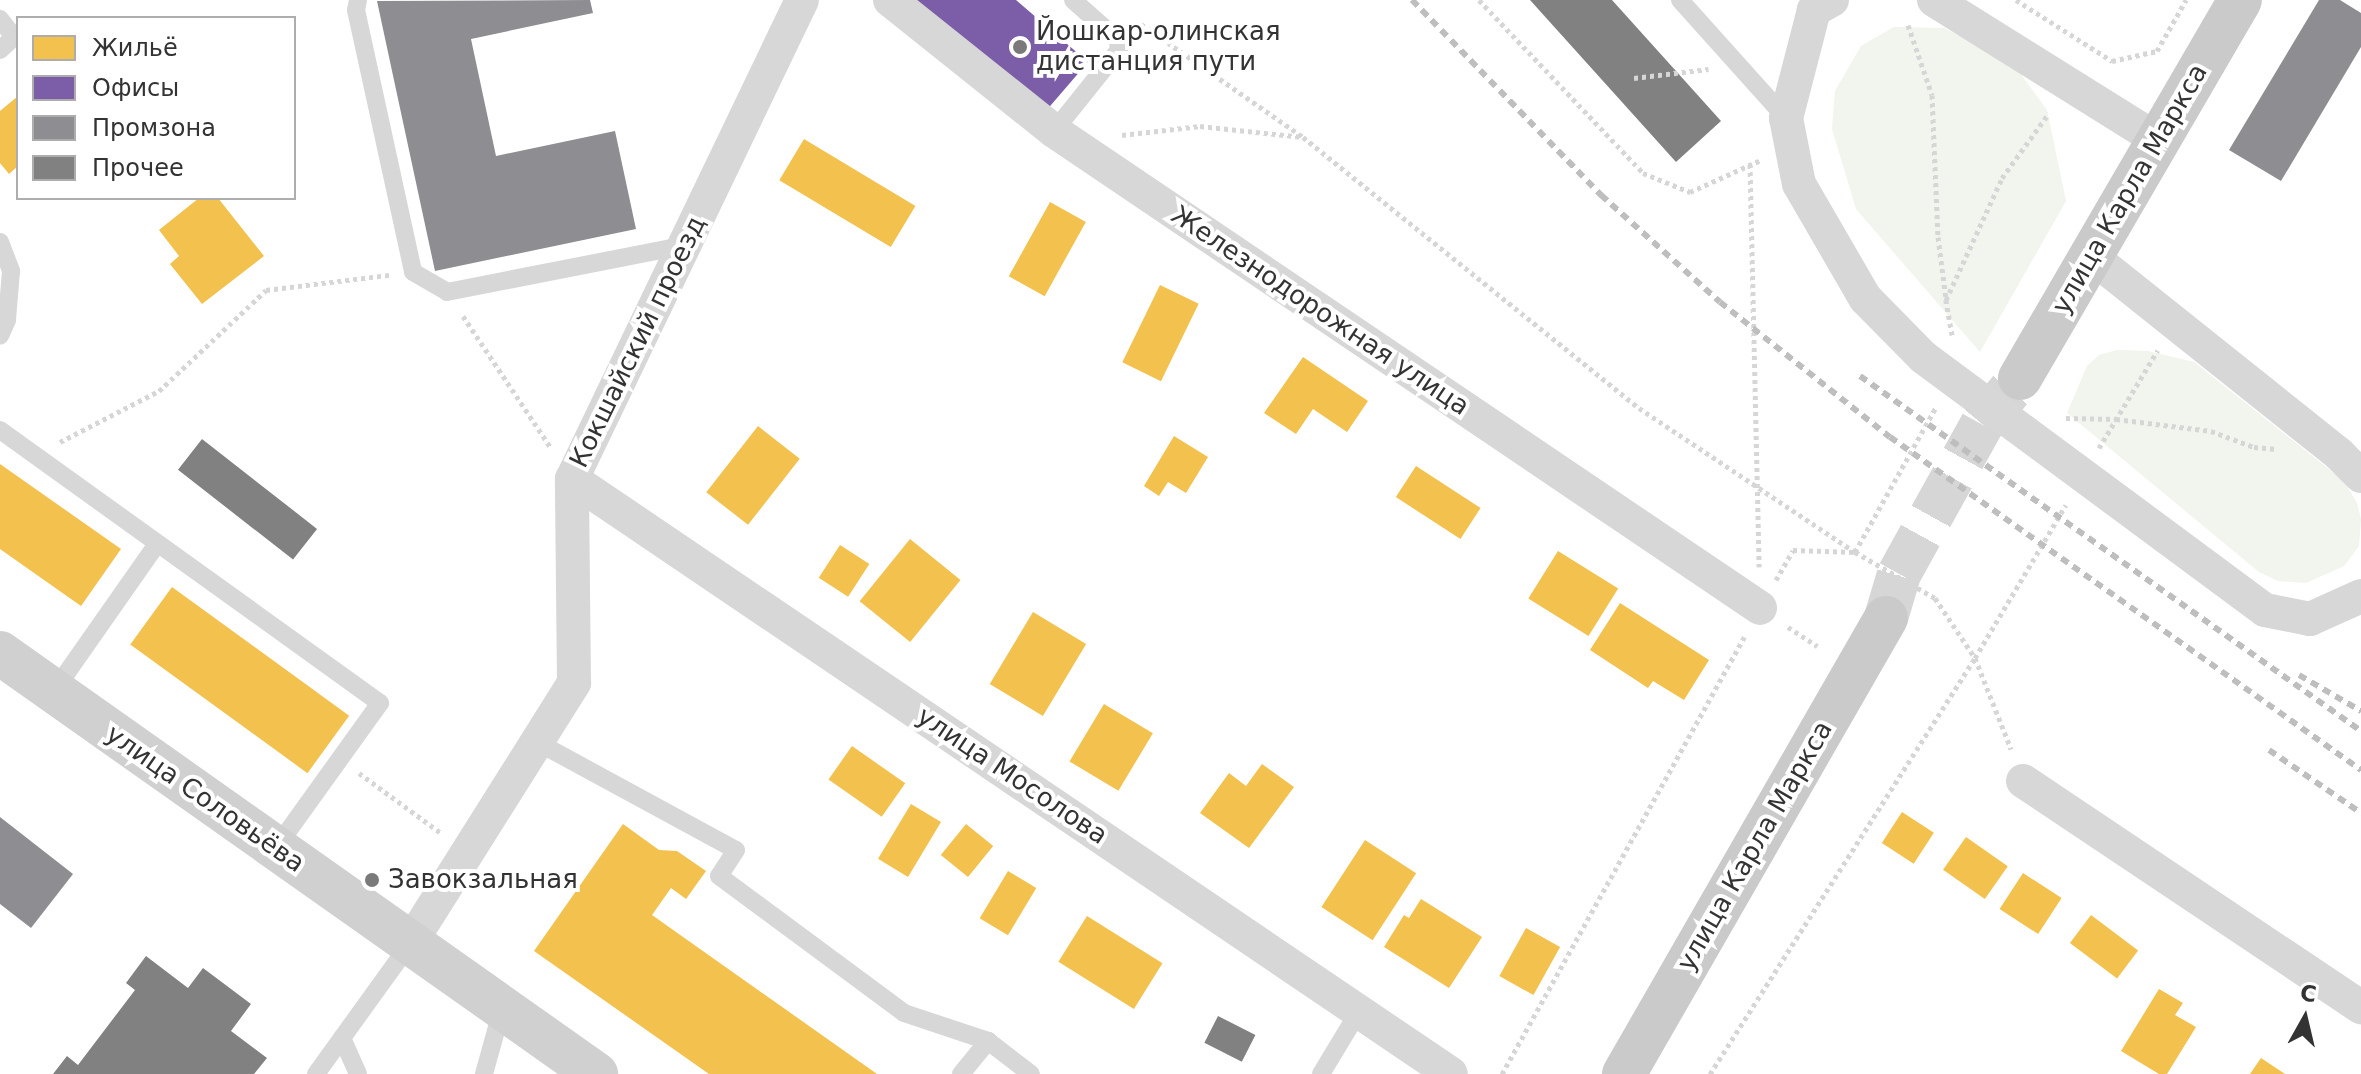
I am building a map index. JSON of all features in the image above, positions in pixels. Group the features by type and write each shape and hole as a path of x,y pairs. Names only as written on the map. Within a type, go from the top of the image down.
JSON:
{"main road":[{"name":"улица Карла Маркса","path":"2020,378 2240,0"},
{"name":"улица Карла Маркса","path":"1624,1074 1886,618"}],"street":[{"name":"Кокшайский проезд","path":"409,945 574,683 572,479 802,0"},
{"name":"Железнодорожная улица","path":"890,0 1054,131 1760,608"},
{"path":"1818,3 1789,132 1799,184 1865,298 1923,357 2265,610 2310,619 2361,596"},
{"path":"1920,9 2158,140"},
{"path":"2091,256 2350,465"},
{"name":"улица Мосолова","path":"572,479 1451,1074"},
{"name":"улица Соловьёва","path":"0,653 409,945 596,1074"},
{"path":"2023,781 2361,1007"}],"lane":[{"path":"358,0 356,10 413,272 447,292 686,245"},
{"path":"1054,131 1119,50 1118,40 1073,0"},
{"path":"1680,0 1738,65 1789,132"},
{"path":"0,19 14,37 0,50"},
{"path":"0,242 11,271 7,320 0,336"},
{"path":"0,430 380,703 342,761 275,849"},
{"path":"54,691 157,544"},
{"path":"537,742 736,850 719,876 904,1013 988,1041 1031,1074"},
{"path":"316,1074 409,945"},
{"path":"484,1074 502,1009"},
{"path":"1321,1074 1359,1011"},
{"path":"342,1038 358,1074"},
{"path":"961,1074 988,1041"}],"path":[{"path":"1479,0 1643,173 1690,192 1750,164 1789,132"},
{"path":"2016,0 2112,61 2157,51 2186,0"},
{"path":"1920,9 1932,95 1938,237 1953,344"},
{"path":"1128,16 1303,137 1639,408 1855,552 1952,378"},
{"path":"1634,78 1738,65"},
{"path":"1946,300 2002,178 2054,106"},
{"path":"1092,157 1124,134 1200,126 1303,137"},
{"path":"1750,164 1760,608"},
{"path":"35,455 159,391 266,290 413,272"},
{"path":"447,292 572,479"},
{"path":"2068,426 2057,418 2116,419 2195,429 2254,447 2350,465"},
{"path":"2088,442 2099,450"},
{"path":"1502,1074 1793,550"},
{"path":"1710,1074 1975,658 2023,781"},
{"path":"342,761 467,852"}],"shaded area":[{"path":"1894,27 1944,28 2012,62 2047,110 2066,201 1980,352 1856,209 1832,129 1835,91 1861,46"},
{"path":"2117,350 2148,351 2194,362 2344,481 2357,503 2361,519 2359,546 2344,566 2306,583 2278,581 2259,572 2067,413 2087,366 2099,355"}],"building: Жильё":[{"path":"16,98 16,168 9,174 0,163 0,111"},
{"path":"804,139 915,206 891,247 779,180"},
{"path":"196,200 220,200 264,256 202,304 170,264 179,256 159,230"},
{"path":"1050,202 1086,222 1045,296 1009,276"},
{"path":"1160,285 1199,304 1161,381 1122,362"},
{"path":"1303,357 1368,401 1347,432 1313,409 1296,434 1264,413"},
{"path":"758,426 800,459 748,525 706,492"},
{"path":"1174,436 1208,457 1186,493 1168,482 1159,496 1144,486"},
{"path":"0,464 121,549 81,606 0,549"},
{"path":"1416,466 1481,508 1460,539 1396,497"},
{"path":"910,539 961,580 910,642 860,601"},
{"path":"840,545 869,564 848,597 819,578"},
{"path":"1558,551 1618,589 1589,636 1528,598"},
{"path":"172,587 349,716 307,773 130,644"},
{"path":"1620,603 1709,660 1684,700 1653,681 1648,688 1590,650"},
{"path":"1033,612 1086,644 1043,716 990,684"},
{"path":"1104,704 1153,733 1118,791 1069,761"},
{"path":"852,746 905,783 882,817 828,780"},
{"path":"1262,764 1294,787 1249,848 1200,813 1229,773 1246,786"},
{"path":"911,804 941,822 908,877 878,859"},
{"path":"1902,812 1934,833 1914,864 1882,843"},
{"path":"623,824 659,850 677,851 706,871 686,899 671,888 652,915 877,1074 709,1074 534,951"},
{"path":"966,824 993,846 968,877 941,855"},
{"path":"1966,837 2008,866 1985,899 1943,870"},
{"path":"1365,840 1416,873 1373,940 1321,907"},
{"path":"1008,871 1036,888 1008,935 980,918"},
{"path":"2023,873 2062,898 2038,934 2000,909"},
{"path":"1421,899 1482,937 1449,988 1384,947 1404,915 1409,918"},
{"path":"2091,915 2138,951 2117,978 2070,943"},
{"path":"1087,916 1162,963 1134,1009 1058,962"},
{"path":"1526,928 1560,947 1533,995 1499,976"},
{"path":"2159,989 2183,1003 2175,1015 2196,1027 2167,1074 2159,1074 2121,1051"},
{"path":"2261,1058 2285,1074 2250,1074"}],"building: Офисы":[{"name":"Йошкар-олинская дистанция пути","path":"914,0 1016,0 1088,62 1045,112"}],"building: Промзона":[{"path":"590,0 593,13 471,39 496,156 615,131 636,229 435,271 377,1"},
{"path":"2319,0 2340,0 2361,13 2361,47 2281,181 2229,150"},
{"path":"0,817 73,874 31,928 0,904"}],"building: Прочее":[{"path":"1530,0 1612,0 1721,121 1676,162"},
{"path":"202,439 317,529 293,560 178,470"},
{"path":"146,956 188,988 203,968 251,1004 231,1031 267,1058 254,1074 53,1074 67,1056 78,1065 135,990 126,983"},
{"path":"1218,1016 1255,1035 1242,1062 1204,1043"}],"tunnel":[{"path":"1886,618 1899,574 1982,424 2020,378"}],"railway":[{"path":"1412,0 1601,195 1720,302 1890,437 2361,770"},
{"path":"1860,376 2361,731"},
{"path":"2299,675 2361,711"},
{"path":"2269,750 2361,813"}],"place":[{"name":"Йошкар-олинская дистанция пути","path":"1020,47"},
{"name":"Завокзальная","path":"372,880"}]}
